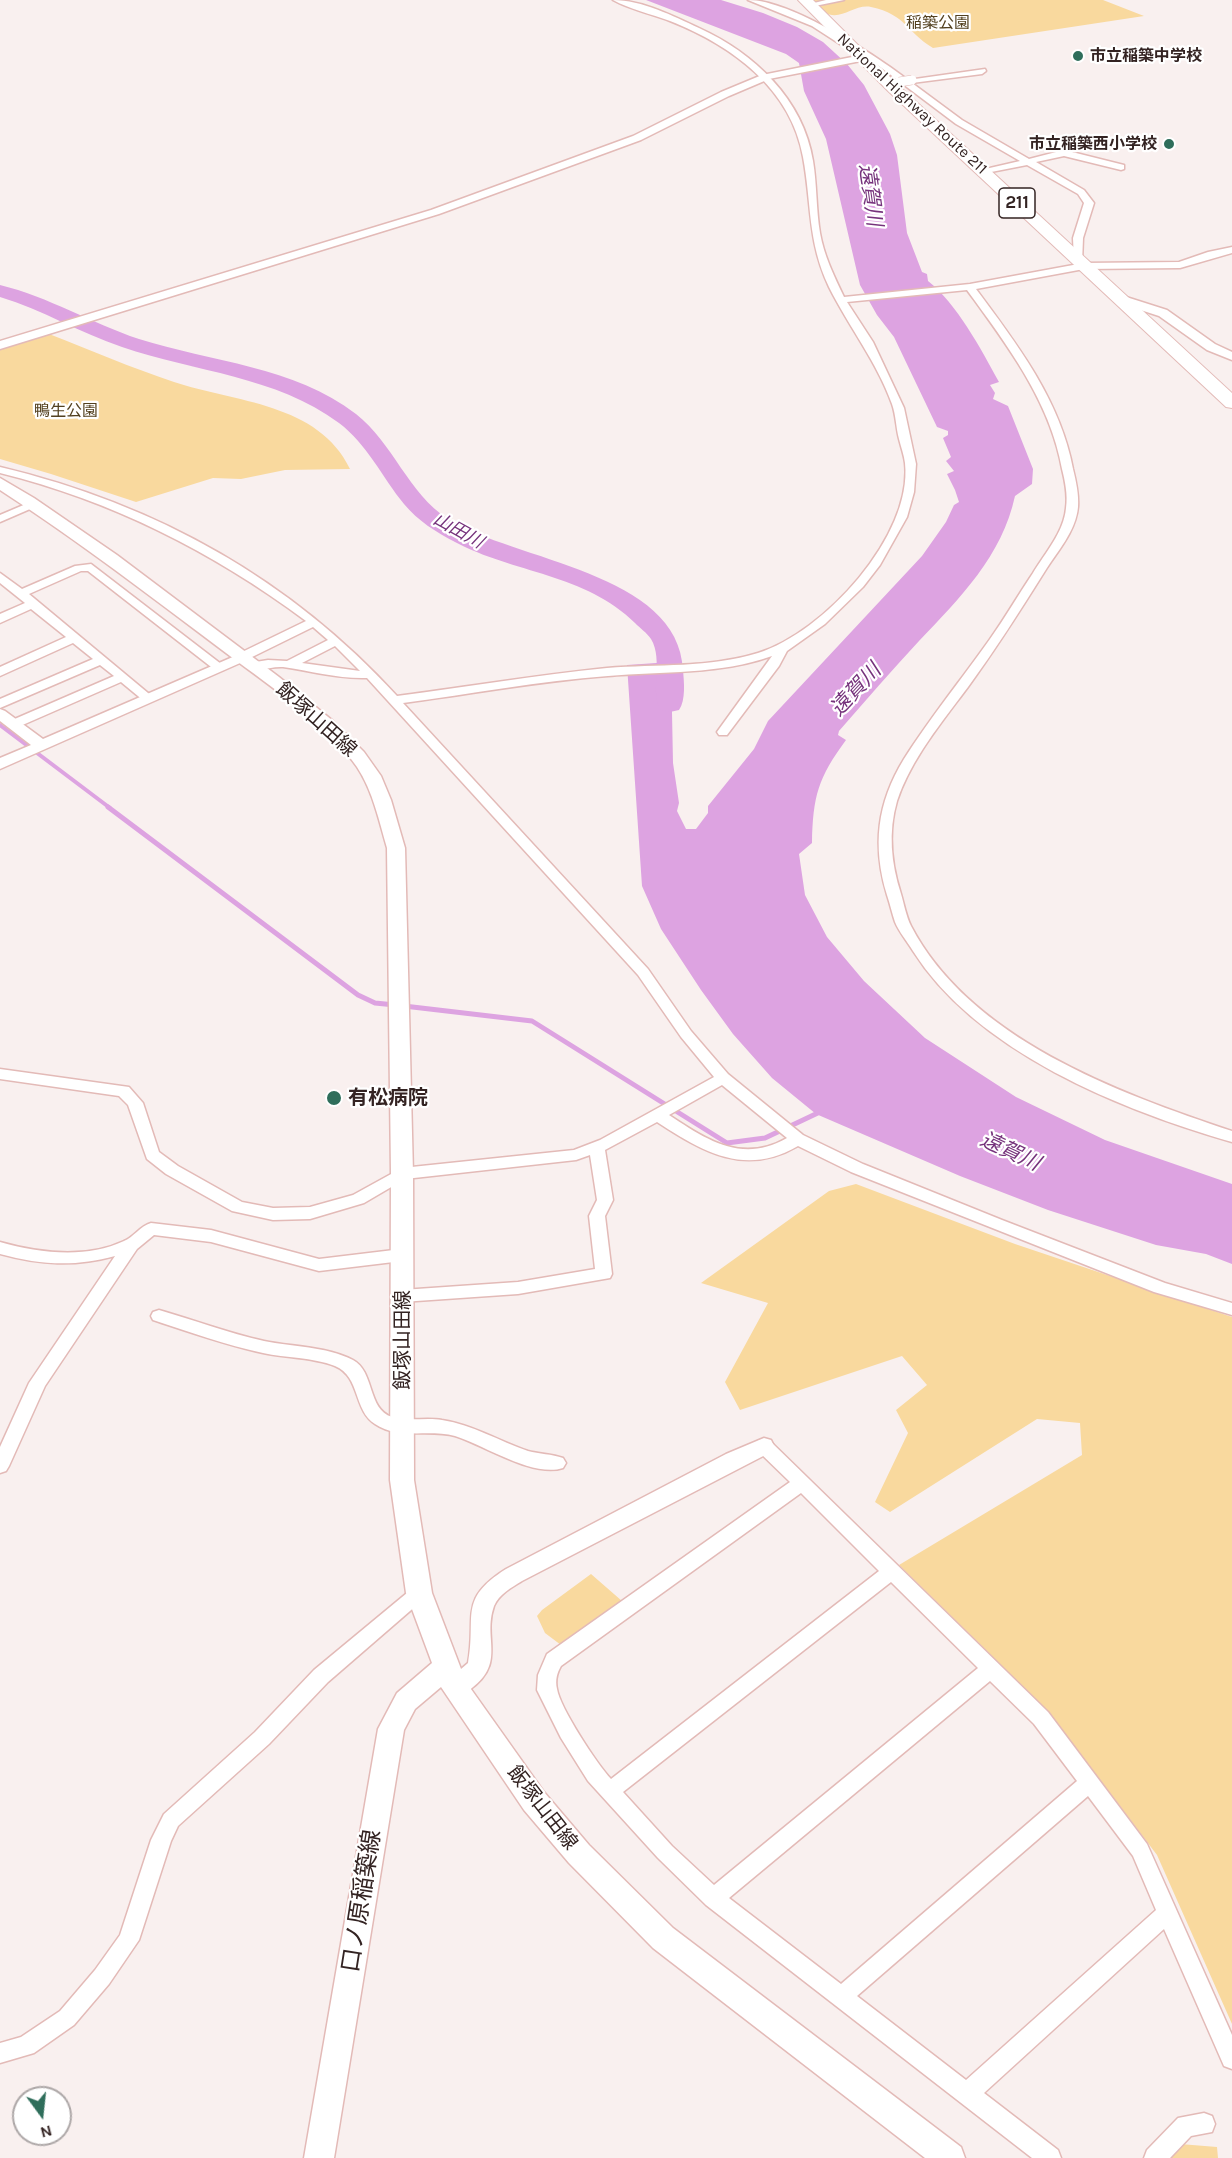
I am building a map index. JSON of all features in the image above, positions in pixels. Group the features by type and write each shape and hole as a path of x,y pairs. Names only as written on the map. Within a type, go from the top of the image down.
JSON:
{"highway":[{"name":"National Highway Route 211","path":"808,3 855,54 894,82 984,172 1232,403"}],"main road":[{"name":"飯塚山田線","path":"0,483 84,538 248,662 326,726 359,758 384,803 396,848 402,1174 402,1480 419,1593 451,1677 534,1801 579,1854 663,1938 950,2158"},
{"name":"口ノ原稲築線","path":"319,2158 391,1729 406,1701 451,1677"}],"street":[{"path":"394,700 606,672 733,663 781,650 801,638 831,612 861,580 889,542 907,507 911,466 899,408 869,344 822,259 815,228 810,170 803,137 785,100 766,77 738,53 710,36 657,13 617,0"},
{"path":"752,0 814,24 855,54"},
{"path":"808,3 840,0"},
{"path":"0,345 435,212 637,138 725,94 766,77 855,54 870,55 959,122 1074,187 1089,203 1078,238 1082,263"},
{"path":"894,82 982,71"},
{"path":"984,172 1064,153 1121,166"},
{"path":"845,300 967,288 1082,263 1180,265 1211,254 1232,250"},
{"path":"967,288 1008,338 1050,410 1061,436 1068,463 1071,513 1061,536 997,637 942,712 909,762 891,797 883,830 884,856 888,885 898,919 920,953 944,983 971,1010 1010,1038 1073,1074 1131,1100 1232,1137"},
{"path":"1120,299 1163,313 1211,347 1232,356"},
{"path":"0,470 25,475 98,499 148,520 192,542 314,622 370,674 643,972 686,1034 723,1078 798,1139 857,1168 996,1224 1160,1288 1232,1309"},
{"path":"0,519 33,504"},
{"path":"22,593 79,568 91,567 219,667"},
{"path":"0,577 148,698"},
{"path":"0,619 34,603"},
{"path":"248,662 314,622"},
{"path":"0,672 75,637"},
{"path":"288,665 336,641"},
{"path":"723,732 781,650"},
{"path":"0,704 102,660"},
{"path":"0,764 219,667 248,662 288,665 357,676 370,674"},
{"path":"14,724 123,677"},
{"path":"0,714 41,745"},
{"path":"0,1074 124,1091 135,1103 152,1155 172,1170 238,1207 273,1214 309,1213 358,1199 402,1174 576,1155 597,1148 723,1078"},
{"path":"660,1114 715,1148 735,1154 773,1152 798,1139"},
{"path":"402,1296 518,1288 604,1274 597,1216 605,1200 597,1148"},
{"path":"0,1466 38,1383 131,1245 151,1229 211,1236 319,1265 402,1255"},
{"path":"0,1248 42,1258 69,1260 91,1258 131,1245"},
{"path":"159,1316 265,1347 328,1357 351,1366 359,1377 368,1406 382,1421 403,1426 440,1426 481,1438 537,1462 557,1463"},
{"path":"451,1677 474,1673 480,1654 479,1623 484,1603 494,1589 524,1569 764,1446 1041,1718 1140,1850 1232,2059"},
{"path":"802,1483 554,1660 547,1675 546,1690 568,1732 595,1775 665,1852 713,1898 1050,2158"},
{"path":"610,1791 892,1571"},
{"path":"0,2053 26,2046 67,2018 102,1977 129,1940 161,1840 171,1820 262,1738 321,1676 419,1593"},
{"path":"713,1898 991,1669"},
{"path":"840,1998 1089,1783"},
{"path":"967,2094 1167,1913"},
{"path":"1155,2158 1186,2126 1204,2124"}],"green space":[{"name":"稲築公園","path":"813,0 1103,0 1144,16 933,48 899,19 883,10 863,7 842,14 828,14"},
{"name":"鴨生公園","path":"49,334 174,382 273,408 297,418 318,430 336,447 350,469 285,470 241,479 213,478 136,502 0,459 0,350"},
{"path":"856,1184 1015,1244 1232,1317 1232,2024 1157,1855 1047,1710 899,1565 1082,1455 1080,1423 1037,1419 890,1512 875,1502 908,1433 896,1410 927,1385 902,1356 740,1410 725,1382 768,1303 701,1283 829,1191"},
{"path":"591,1574 622,1601 561,1645 545,1633 537,1616"},
{"path":"1180,2144 1217,2147 1218,2158 1167,2158"}],"water":[{"name":"遠賀川","path":"646,0 721,0 763,13 797,27 823,42 847,64 864,85 890,134 897,155 907,233 922,272 927,274 928,281 949,302 968,328 999,382 990,385 995,393 993,399 1008,406 1033,469 1032,484 1015,496 1000,538 978,575 839,731 838,735 846,740 829,766 819,788 814,812 812,843 799,854 805,895 827,937 864,981 925,1038 1016,1097 1105,1140 1232,1184 1232,1264 1206,1254 1156,1245 1048,1210 960,1176 816,1114 772,1078 733,1034 661,929 642,886 627,665 671,662 673,763 679,803 677,811 686,829 696,829 708,813 708,806 754,749 768,721 922,556 946,522 954,505 959,502 947,474 954,471 946,461 951,457 943,438 948,435 948,431 937,427 894,337 877,315 860,285 826,139 804,91 799,63 786,54"}],"waterway":[{"name":"山田川","path":"0,291 38,303 131,343 271,380 324,403 361,431 414,501 440,524 494,550 581,579 608,591 633,607 659,632 668,648 671,681 670,704"},
{"path":"0,725 110,808"},
{"path":"108,807 358,995 375,1003 395,1005"},
{"path":"404,1006 532,1021 727,1143 765,1138 822,1111"}],"place":[{"name":"市立稲築中学校","path":"1078,56"},
{"name":"市立稲築西小学校","path":"1169,144"},
{"name":"有松病院","path":"334,1098"}]}
